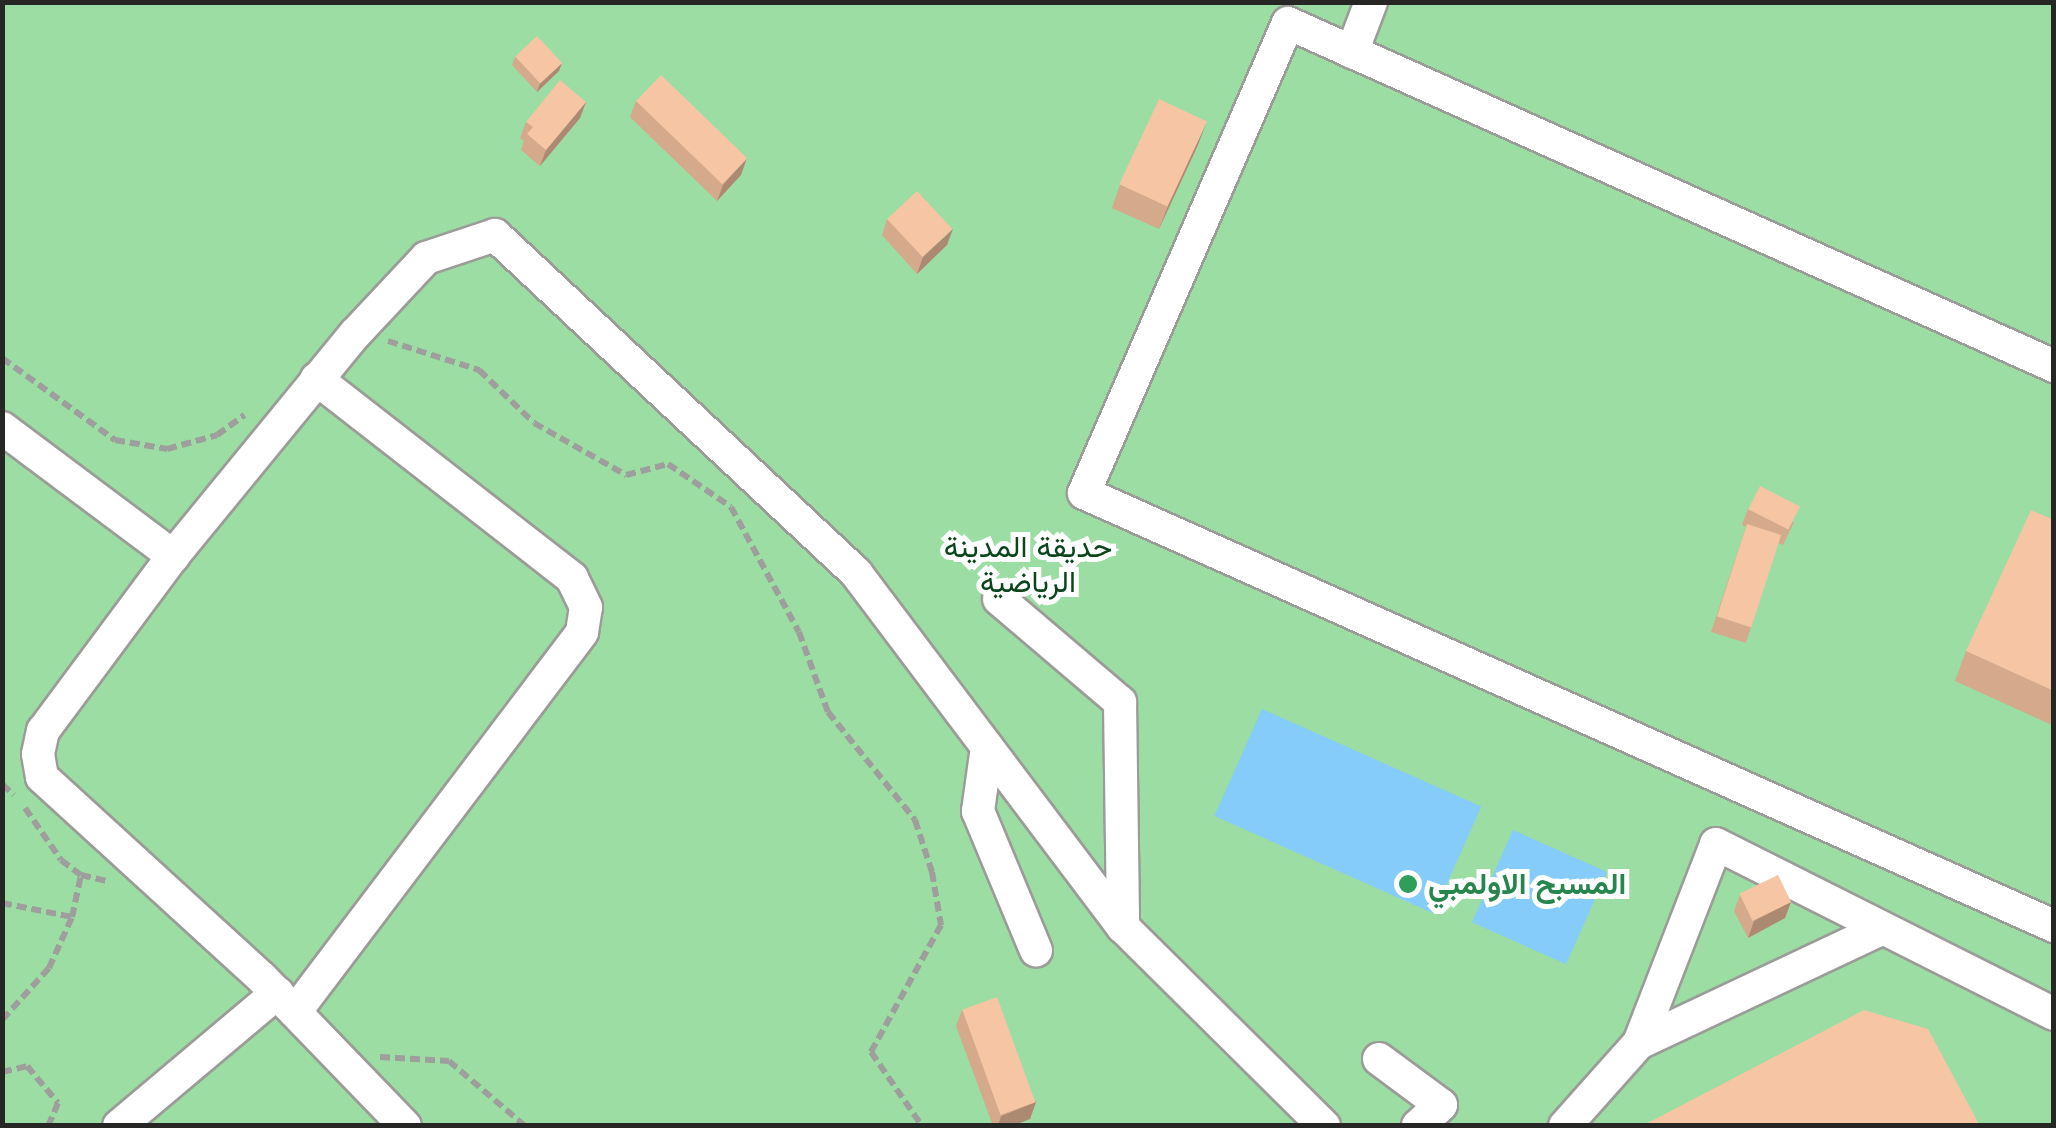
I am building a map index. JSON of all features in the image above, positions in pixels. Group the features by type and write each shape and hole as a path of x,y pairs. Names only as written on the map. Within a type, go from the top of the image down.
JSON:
{"lane":[{"path":"1352,52 1371,2"},
{"path":"2054,366 1288,24 1084,493 2054,926"},
{"path":"405,1126 286,1002 42,778 43,731 173,556 316,379 426,258 495,235 856,573 1124,927 1324,1126"},
{"path":"119,1126 286,1002 582,632 586,607 572,578 316,379"},
{"path":"2,428 173,556"},
{"path":"999,599 1120,702 1124,927"},
{"path":"987,747 978,811 1036,950"},
{"path":"1565,1126 1639,1043 1716,844 2054,1014"},
{"path":"1639,1043 1881,929"},
{"path":"1379,1059 1441,1105 1418,1126"}],"path":[{"path":"2,784 61,860 81,875"},
{"path":"2,1020 49,968 72,917"},
{"path":"2,1072 27,1066 58,1103 48,1126"}],"green space":[{"name":"حديقة المدينة الرياضية","path":"2,3 2053,3 2053,1125 2,1125"}],"water":[{"path":"1262,709 1481,807 1434,914 1214,816"},
{"path":"1513,830 1607,872 1566,964 1472,922"}],"building":[{"path":"537,36 562,63 540,84 515,56"},
{"path":"661,75 747,158 722,184 636,101"},
{"path":"560,80 586,102 546,150 527,134 533,127 526,122"},
{"path":"1159,99 1207,121 1167,207 1119,184"},
{"path":"917,191 952,229 922,257 887,219"},
{"path":"1760,486 1800,506 1788,530 1748,509"},
{"path":"2031,510 2054,520 2054,691 1966,651"},
{"path":"1747,524 1781,535 1751,627 1717,616"},
{"path":"1778,875 1791,902 1753,921 1739,894"},
{"path":"997,997 1035,1102 1001,1115 962,1010"},
{"path":"1864,1010 1928,1029 1980,1126 1642,1126"}],"place":[{"name":"المسبح الاولمبي","path":"1408,884"}]}
